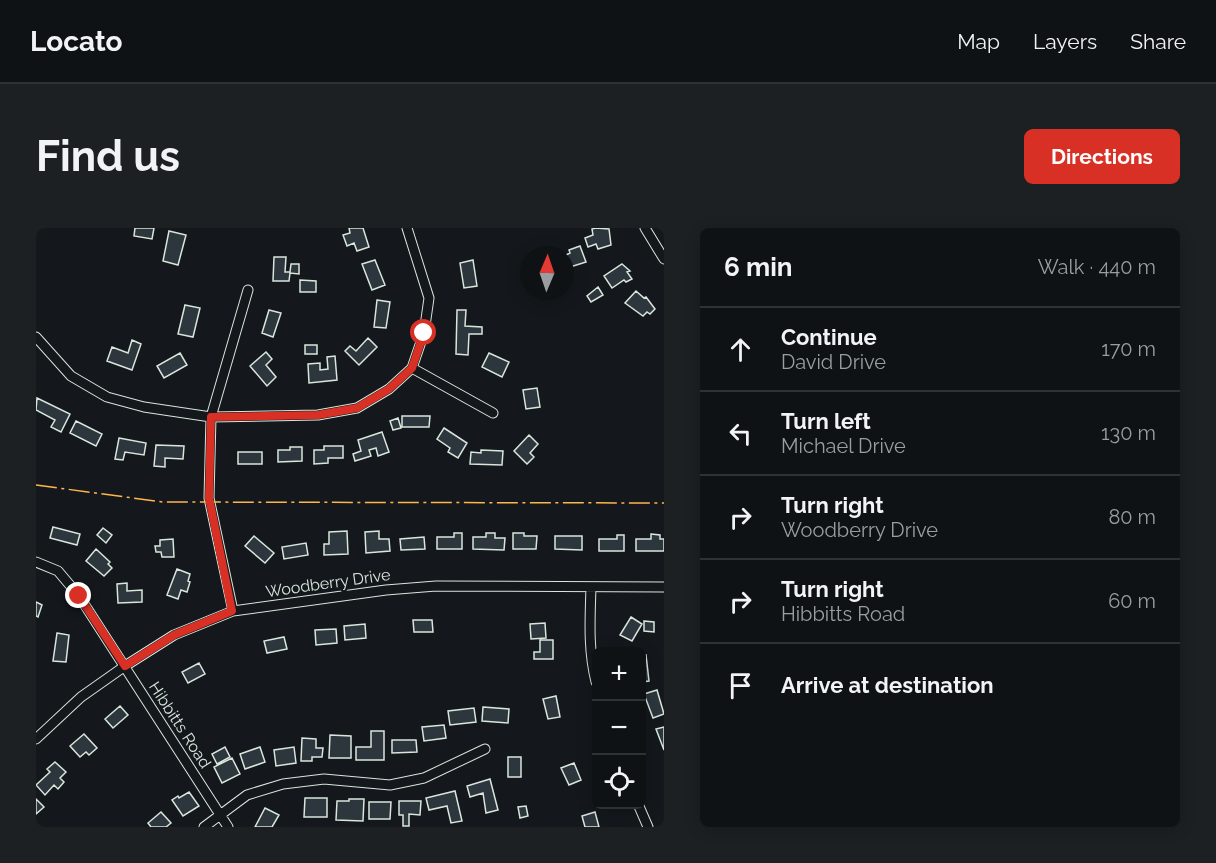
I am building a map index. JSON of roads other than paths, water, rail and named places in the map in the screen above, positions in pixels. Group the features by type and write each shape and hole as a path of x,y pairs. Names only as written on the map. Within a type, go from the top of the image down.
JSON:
{"street":[{"path":"36,338 71,376 107,397 144,407 211,417 318,415 357,408 389,389 412,368 424,333 429,298 407,228"},
{"path":"645,228 664,260"},
{"path":"232,611 209,498 211,417 248,290"},
{"path":"412,368 493,413"},
{"name":"Hibbitts Road","path":"36,562 58,571 79,596 228,827"},
{"name":"Woodberry Drive","path":"36,739 81,697 125,666 174,635 232,611 406,588 447,586 664,587"},
{"path":"591,587 589,636 592,665"},
{"path":"204,827 247,795 283,784 324,779 390,785 424,778 485,749"},
{"path":"640,809 648,827"}]}
